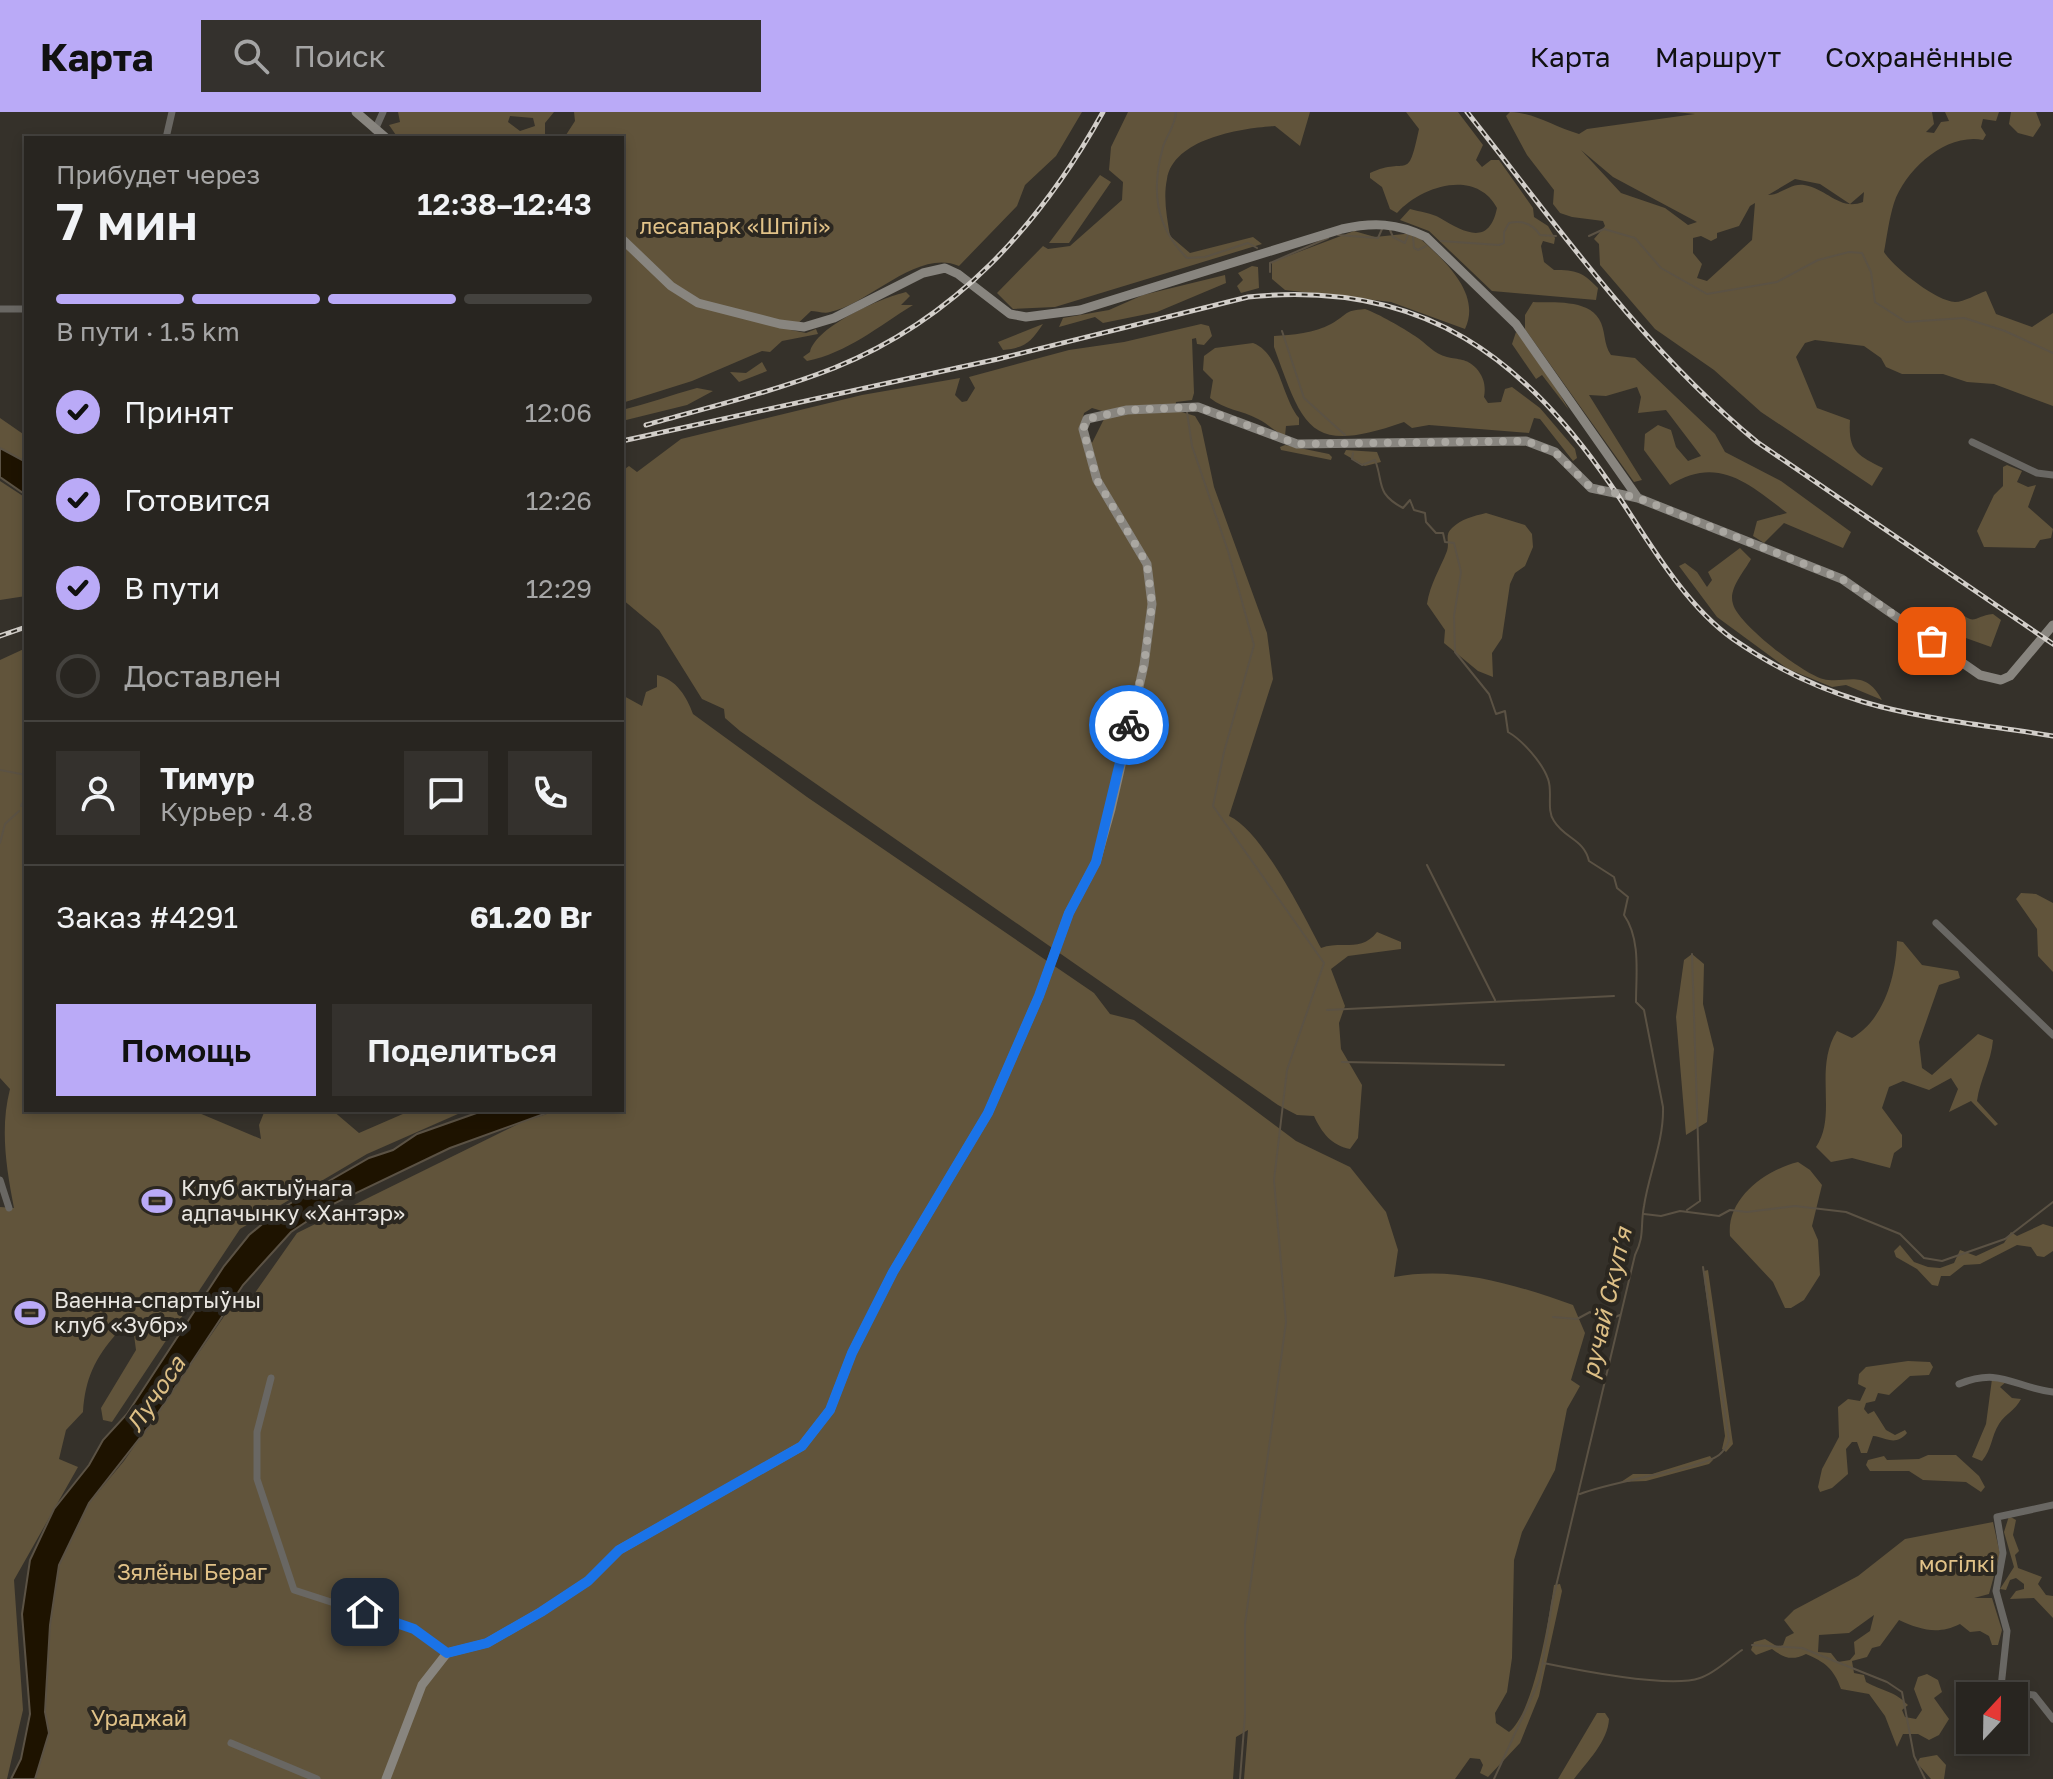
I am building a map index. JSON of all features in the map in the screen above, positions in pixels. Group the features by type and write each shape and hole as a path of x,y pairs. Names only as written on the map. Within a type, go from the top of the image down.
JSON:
{"street":[{"path":"166,136 172,112"},
{"path":"356,112 383,136"},
{"path":"375,130 383,112"},
{"path":"624,241 671,286 698,303 804,327 834,318 933,270 945,268 958,274 1010,314 1049,316 1108,303 1342,229 1365,224 1408,228 1426,237 1516,324 1638,498"},
{"path":"0,309 24,309"},
{"path":"386,1779 422,1685 447,1653 487,1643 541,1612 588,1581 619,1550 802,1446 830,1410 852,1353 893,1272 988,1113 1039,996 1069,913 1096,862 1144,665 1152,604 1147,564 1097,480 1083,429 1087,419 1127,410 1198,407 1297,444 1526,441 1555,452 1591,488 1638,498 1842,579 1980,675 2001,680 2010,676 2053,625"},
{"path":"1972,442 2037,473 2053,475"},
{"path":"1936,923 2053,1035"},
{"path":"0,1180 9,1208"},
{"path":"1959,1384 1980,1375 2002,1375 2036,1390 2053,1392"},
{"path":"271,1378 257,1432 257,1479 294,1590 414,1629 447,1653"},
{"path":"2053,1505 1997,1517 2004,1544 1996,1591 2007,1631 2001,1687 2008,1692 2034,1695 2053,1719"},
{"path":"231,1743 317,1779"}],"green space":[{"path":"398,112 554,112 545,123 545,136 397,136 389,125 400,122","holes":["510,116 533,118 535,126 520,131 508,122"]},
{"name":"лесапарк «Шпілі»","path":"574,112 1082,112 1056,156 1025,185 1017,206 959,266 943,262 927,264 845,307 828,313 811,311 791,330 806,333 816,329 818,334 782,341 770,352 762,351 692,381 624,402 624,136 565,136 575,121"},
{"path":"1128,112 1310,112 1300,146 1275,126 1245,129 1196,145 1172,165 1165,200 1170,236 1190,253 1253,237 1262,244 1055,307 1013,309 997,293 1043,246 1048,249 1070,246 1122,200 1123,182 1109,170 1111,147"},
{"path":"1406,112 1458,112 1483,145 1476,160 1482,167 1491,160 1499,160 1533,208 1534,217 1548,226 1555,238 1554,244 1543,241 1544,262 1554,270 1574,271 1588,278 1598,288 1596,300 1492,291 1429,231 1400,220 1410,209 1433,215 1474,233 1488,228 1497,208 1488,196 1476,188 1448,185 1420,195 1397,213 1390,209 1382,187 1370,178 1370,173 1409,163 1419,129"},
{"path":"1510,112 1528,115 1579,134 1587,129 1695,114 1675,112 1932,112 1934,124 1926,132 1934,133 1941,122 1949,121 1945,112 1999,112 1996,121 1983,119 1981,127 1986,135 1983,140 1969,139 1942,148 1929,156 1908,178 1894,203 1884,252 1916,283 1947,300 1959,302 1986,291 1996,314 2032,327 2053,313 2053,406 1994,384 1967,382 1943,374 1902,374 1886,367 1881,358 1864,346 1815,340 1805,343 1796,357 1817,408 1850,420 1851,439 1856,451 1883,468 1872,486 1761,412 1714,370 1655,329 1600,265 1599,244 1594,239 1605,226 1603,221 1560,213 1553,204 1554,190 1527,155 1506,116","holes":["1581,150 1613,177 1697,222 1688,225 1665,208 1621,193","1795,179 1820,184 1850,204 1804,185 1768,195","1864,192 1863,202 1850,204","1755,203 1752,240 1707,281 1697,278 1702,264 1693,253 1693,238 1701,236 1711,241 1717,238 1717,233 1739,226"]},
{"path":"2011,112 2036,112 2041,125 2033,137 2018,133 2009,124"},
{"path":"1100,175 1111,182 1069,243 1049,243"},
{"path":"1354,231 1375,237 1414,233 1446,263 1463,288 1469,315 1465,329 1391,302 1285,290 1272,279 1272,262"},
{"path":"1252,266 1258,267 1259,288 1241,293 1237,286 1243,280 1238,273"},
{"path":"1225,275 1226,283 1157,312 1103,323 1095,317 1059,327 1063,318 1109,310 1143,295"},
{"path":"906,292 910,296 901,305 913,305 875,330 836,352 807,361 803,357 836,323 881,300"},
{"path":"1533,302 1569,303 1594,313 1601,323 1611,355 1635,358 1715,434 1725,452 1781,481 1851,532 1843,548 1784,523 1764,543 1753,536 1757,521 1787,513 1746,483 1718,473 1687,476 1670,485 1644,450 1645,434 1658,425 1671,430 1676,447 1688,461 1701,456 1666,410 1638,413 1641,397 1637,387 1606,396 1589,395 1642,480 1634,482 1525,329 1525,315"},
{"path":"1365,309 1404,329 1438,353 1472,365 1483,378 1484,397 1488,403 1501,402 1505,389 1512,387 1540,408 1575,449 1577,458 1573,461 1540,419 1534,418 1529,433 1429,425 1412,428 1404,422 1348,436 1329,435 1315,428 1294,398 1274,347 1274,336 1318,330 1349,312"},
{"path":"1043,324 1031,340 1017,348 1003,350 998,342"},
{"path":"1201,324 1209,326 1212,336 1204,345 1197,344 1196,338 1192,339 1192,400 1176,402 1175,410 1195,416 1201,426 1214,487 1267,633 1273,679 1229,816 1255,838 1268,855 1321,948 1358,944 1377,932 1401,942 1401,949 1348,956 1331,969 1345,1006 1339,1023 1341,1049 1362,1085 1358,1138 1350,1149 1337,1145 1328,1137 1314,1116 1297,1115 1278,1105 740,731 725,718 724,709 702,699 659,630 624,601 624,470 629,466 637,472 681,439 862,395 960,378 955,395 962,402 967,401 975,388 969,377 1069,350 1124,342","holes":["1092,408 1102,411 1104,419 1092,443 1082,422 1084,413"]},
{"path":"1516,332 1543,365 1569,410 1542,375 1536,379 1512,344"},
{"path":"1253,343 1262,348 1275,365 1299,418 1299,425 1286,426 1285,436 1258,419 1210,398 1213,380 1203,370 1204,356 1215,348"},
{"path":"762,362 767,371 739,382 730,372 746,373"},
{"path":"697,388 713,391 687,405 624,421 624,409"},
{"path":"0,418 24,435 24,461 0,448"},
{"path":"1285,445 1332,457 1331,460 1281,450 1280,447"},
{"path":"1346,450 1377,452 1381,462 1365,466 1344,454"},
{"path":"2007,465 2022,471 2017,482 2028,487 2036,485 2028,507 2053,529 2051,538 2040,540 2035,548 1984,547 1977,531 1994,495 2003,486 2003,467"},
{"path":"0,481 24,497 24,596 0,600"},
{"path":"1486,513 1525,525 1532,534 1533,547 1525,566 1515,573 1510,584 1502,638 1492,653 1493,677 1478,671 1444,643 1445,630 1427,604 1447,551 1450,531 1464,520"},
{"path":"1740,548 1751,559 1732,598 1737,613 1746,623 1801,668 1823,679 1861,680 1875,690 1882,700 1846,685 1832,687 1788,669 1717,617 1679,566 1685,563 1697,572 1707,587 1712,580 1708,572"},
{"path":"1956,608 1967,618 1993,614 2001,620 1991,647 1963,637 1944,621 1948,609"},
{"path":"24,649 24,1112 197,1112 261,1139 259,1125 264,1112 334,1112 359,1133 407,1112 462,1112 367,1154 240,1229 112,1422 103,1420 101,1408 136,1350 134,1335 117,1333 103,1351 89,1379 83,1412 66,1430 59,1459 78,1467 14,1580 23,1710 7,1779 0,1779 0,1207 14,1208 5,1148 5,1118 10,1089 0,1078 0,660"},
{"path":"657,675 670,680 688,701 693,714 807,797 1094,993 1110,1014 1134,1020 1296,1141 1350,1167 1386,1212 1398,1250 1394,1277 1462,1275 1530,1290 1573,1305 1585,1333 1571,1380 1580,1386 1567,1409 1555,1470 1522,1532 1514,1560 1512,1658 1507,1692 1495,1713 1496,1723 1509,1732 1518,1722 1533,1686 1554,1585 1560,1584 1562,1591 1539,1696 1520,1743 1488,1777 1480,1773 1483,1765 1480,1759 1470,1758 1455,1779 1244,1779 1248,1730 1236,1737 1233,1779 35,1779 49,1733 45,1712 50,1625 59,1565 89,1503 124,1461 236,1299 245,1296 250,1300 297,1233 522,1122 553,1112 624,1112 624,696 642,706 646,692 657,687"},
{"path":"2021,893 2036,894 2053,903 2053,972 2038,956 2037,929 2016,899"},
{"path":"1897,941 1903,942 1922,965 1958,971 1960,978 1939,985 1919,1042 1922,1068 1932,1075 1978,1034 1993,1040 1977,1101 1998,1124 1995,1126 1971,1101 1949,1112 1958,1089 1951,1078 1929,1090 1903,1081 1889,1087 1882,1108 1902,1135 1902,1147 1894,1153 1890,1168 1852,1158 1831,1162 1816,1147 1825,1121 1830,1046 1837,1031 1852,1038 1880,1009 1891,982"},
{"path":"1692,954 1704,964 1703,1004 1714,1049 1707,1122 1686,1135 1676,1017 1684,960"},
{"path":"1798,1162 1810,1170 1822,1185 1812,1226 1818,1240 1820,1275 1804,1300 1785,1308 1773,1282 1730,1236 1730,1222 1741,1198 1750,1188 1773,1172"},
{"path":"2043,1224 2053,1227 2053,1251 2044,1257 2037,1256 2031,1247 2017,1245 1980,1264 1964,1265 1950,1276 1941,1276 1938,1286 1932,1285 1917,1269 1896,1257 1894,1251 1900,1245 1914,1262 1940,1268 1954,1263 1960,1250 1976,1256 2004,1243 2011,1232 2017,1236"},
{"path":"1708,1270 1733,1444 1726,1452 1722,1449 1725,1436 1704,1279 1704,1271"},
{"path":"1908,1361 1930,1362 1933,1367 1929,1375 1910,1376 1889,1395 1878,1393 1875,1401 1866,1403 1864,1409 1868,1414 1874,1411 1886,1430 1895,1435 1905,1430 1907,1433 1898,1440 1873,1436 1867,1453 1861,1453 1857,1442 1852,1442 1846,1449 1848,1474 1832,1488 1820,1492 1818,1487 1822,1469 1839,1437 1838,1407 1848,1399 1860,1401 1866,1388 1858,1384 1859,1374 1866,1367"},
{"path":"1992,1379 2006,1382 2000,1387 2012,1398 2021,1399 1999,1424 1982,1461 1972,1457 1986,1424"},
{"path":"1928,1455 1956,1455 1979,1476 1985,1487 1981,1492 1966,1482 1923,1480 1909,1471 1870,1471 1866,1465 1868,1460 1884,1456 1887,1460 1919,1459"},
{"path":"1710,1456 1713,1460 1709,1464 1646,1481 1621,1482 1633,1474 1652,1474"},
{"path":"2009,1516 2016,1520 2013,1535 2019,1551 2015,1555 2018,1568 2042,1577 2038,1584 2046,1595 2053,1596 2053,1618 2034,1598 2010,1599 2016,1591 2024,1589 2024,1584 2016,1578 2010,1580 2006,1590 2000,1589 2014,1567 2004,1532"},
{"name":"могілкі","path":"1993,1522 2000,1554 1989,1594 1974,1598 1992,1598 2002,1630 1998,1645 1992,1645 1989,1636 1980,1631 1970,1632 1960,1624 1930,1630 1899,1620 1880,1646 1872,1648 1867,1657 1852,1661 1854,1673 1864,1675 1866,1682 1893,1694 1908,1705 1902,1710 1905,1717 1916,1719 1922,1710 1914,1689 1918,1677 1927,1674 1938,1680 1942,1692 1934,1698 1949,1719 1939,1735 1929,1740 1918,1734 1903,1734 1897,1747 1885,1716 1869,1694 1841,1689 1824,1663 1806,1654 1792,1658 1772,1649 1756,1655 1751,1650 1754,1642 1765,1639 1778,1647 1783,1645 1786,1637 1794,1633 1784,1620 1794,1610 1858,1576 1905,1539","holes":["1874,1615 1870,1631 1854,1642 1855,1654 1850,1660 1838,1662 1831,1653 1818,1652 1819,1635 1849,1633"]},
{"path":"1597,1713 1605,1713 1609,1719 1601,1743 1574,1779 1558,1779"},
{"path":"1937,1755 1946,1765 1944,1779 1931,1779 1917,1763 1920,1758"}],"water":[{"path":"0,448 24,461 24,494 0,477"},
{"name":"Лучоса","path":"479,1112 549,1112 450,1148 333,1204 291,1232 243,1285 150,1425 89,1503 59,1565 50,1625 45,1712 49,1733 35,1779 11,1779 21,1759 30,1714 22,1614 30,1560 54,1509 89,1465 103,1440 127,1414 224,1266 249,1235 279,1210 369,1158 393,1150 417,1134"}],"waterway":[{"path":"1176,112 1163,147 1157,178 1158,207 1168,233 1187,258 1205,257 1248,243 1257,248"},
{"name":"ручай Скупʼя","path":"1441,241 1499,245 1504,243 1504,232 1509,223 1514,222 1527,224 1540,235 1556,236"},
{"name":"ручай Скупʼя","path":"1338,235 1378,238 1382,229"},
{"name":"ручай Скупʼя","path":"1589,236 1604,229 1635,238 1661,268 1707,294 1777,282 1818,260 1849,252 1862,253 1871,272 1875,302 1906,322 1964,318 2005,331 2053,353"},
{"name":"ручай Скупʼя","path":"1390,230 1393,237 1405,243 1408,235"},
{"name":"ручай Скупʼя","path":"1413,236 1414,248 1418,250 1426,246"},
{"name":"ручай Скупʼя","path":"1270,272 1270,263 1328,238"},
{"name":"ручай Скупʼя","path":"1282,331 1304,398 1345,435"},
{"path":"1187,412 1192,446 1228,551 1254,645 1224,752 1213,806 1324,963 1287,1070 1274,1180 1286,1322 1245,1624 1245,1715 1240,1779"},
{"name":"ручай Скупʼя","path":"1353,453 1352,459 1362,465 1375,460 1384,492 1394,503 1403,508 1410,500 1414,510 1425,513 1426,522 1436,533 1443,533 1445,542 1454,543 1461,572 1454,616 1455,652 1489,694 1496,714 1505,711 1508,732 1525,746 1545,772 1554,821 1579,843 1589,861 1614,877 1617,888 1628,897 1624,915 1635,946 1636,1002 1644,1010 1663,1107 1640,1242 1552,1603 1540,1679 1494,1779"},
{"path":"0,770 24,775"},
{"path":"21,806 24,800"},
{"path":"0,843 5,824 19,811"},
{"path":"1427,865 1495,1000"},
{"path":"1687,1210 1700,1201 1692,954"},
{"path":"1327,1010 1614,996"},
{"path":"1342,1062 1504,1065"},
{"path":"1644,1214 1661,1216 1680,1211 1719,1216 1730,1210 1747,1212 1795,1206 1846,1212 1900,1234 1924,1258 1942,1261 2005,1239 2053,1202"},
{"path":"1580,1494 1694,1465 1719,1455 1726,1446 1729,1440 1703,1267"},
{"path":"1553,1317 1577,1319 1590,1312 1603,1322 1620,1315"},
{"path":"1752,1645 1802,1648 1887,1682 1902,1692 1914,1756 1925,1779"},
{"path":"1543,1663 1623,1677 1686,1681 1711,1673 1742,1650"}],"railway":[{"path":"646,425 811,377 878,348 919,323 991,264 1022,230 1052,193 1103,112"},
{"path":"1467,112 1603,285 1676,367 1716,406 1757,442 2053,644"},
{"path":"624,441 998,359 1248,297 1311,295 1367,301 1418,316 1465,338 1507,368 1547,405 1584,448 1684,592 1733,639 1773,664 1849,697 1925,716 2053,736"},
{"path":"0,636 24,628"}],"way so far":[{"path":"1129,725 1144,665 1152,604 1147,564 1097,480 1083,429 1087,419 1097,414 1127,410 1198,407 1297,444 1526,441 1544,445 1591,488 1638,498 1712,530 1802,561 1842,579 1932,641"}],"place":[{"name":"Клуб актыўнага адпачынку «Хантэр»","path":"157,1201"},
{"name":"Ваенна-спартыўны клуб «Зубр»","path":"30,1313"}],"route":[{"path":"365,1612 414,1629 447,1653 487,1643 588,1581 619,1550 672,1523 802,1446 815,1433 830,1410 852,1353 893,1272 988,1113 1039,996 1069,913 1096,862 1129,725"}],"park label":[{"name":"Зялёны Бераг","path":"192,1572"},
{"name":"Ураджай","path":"139,1718"}]}
